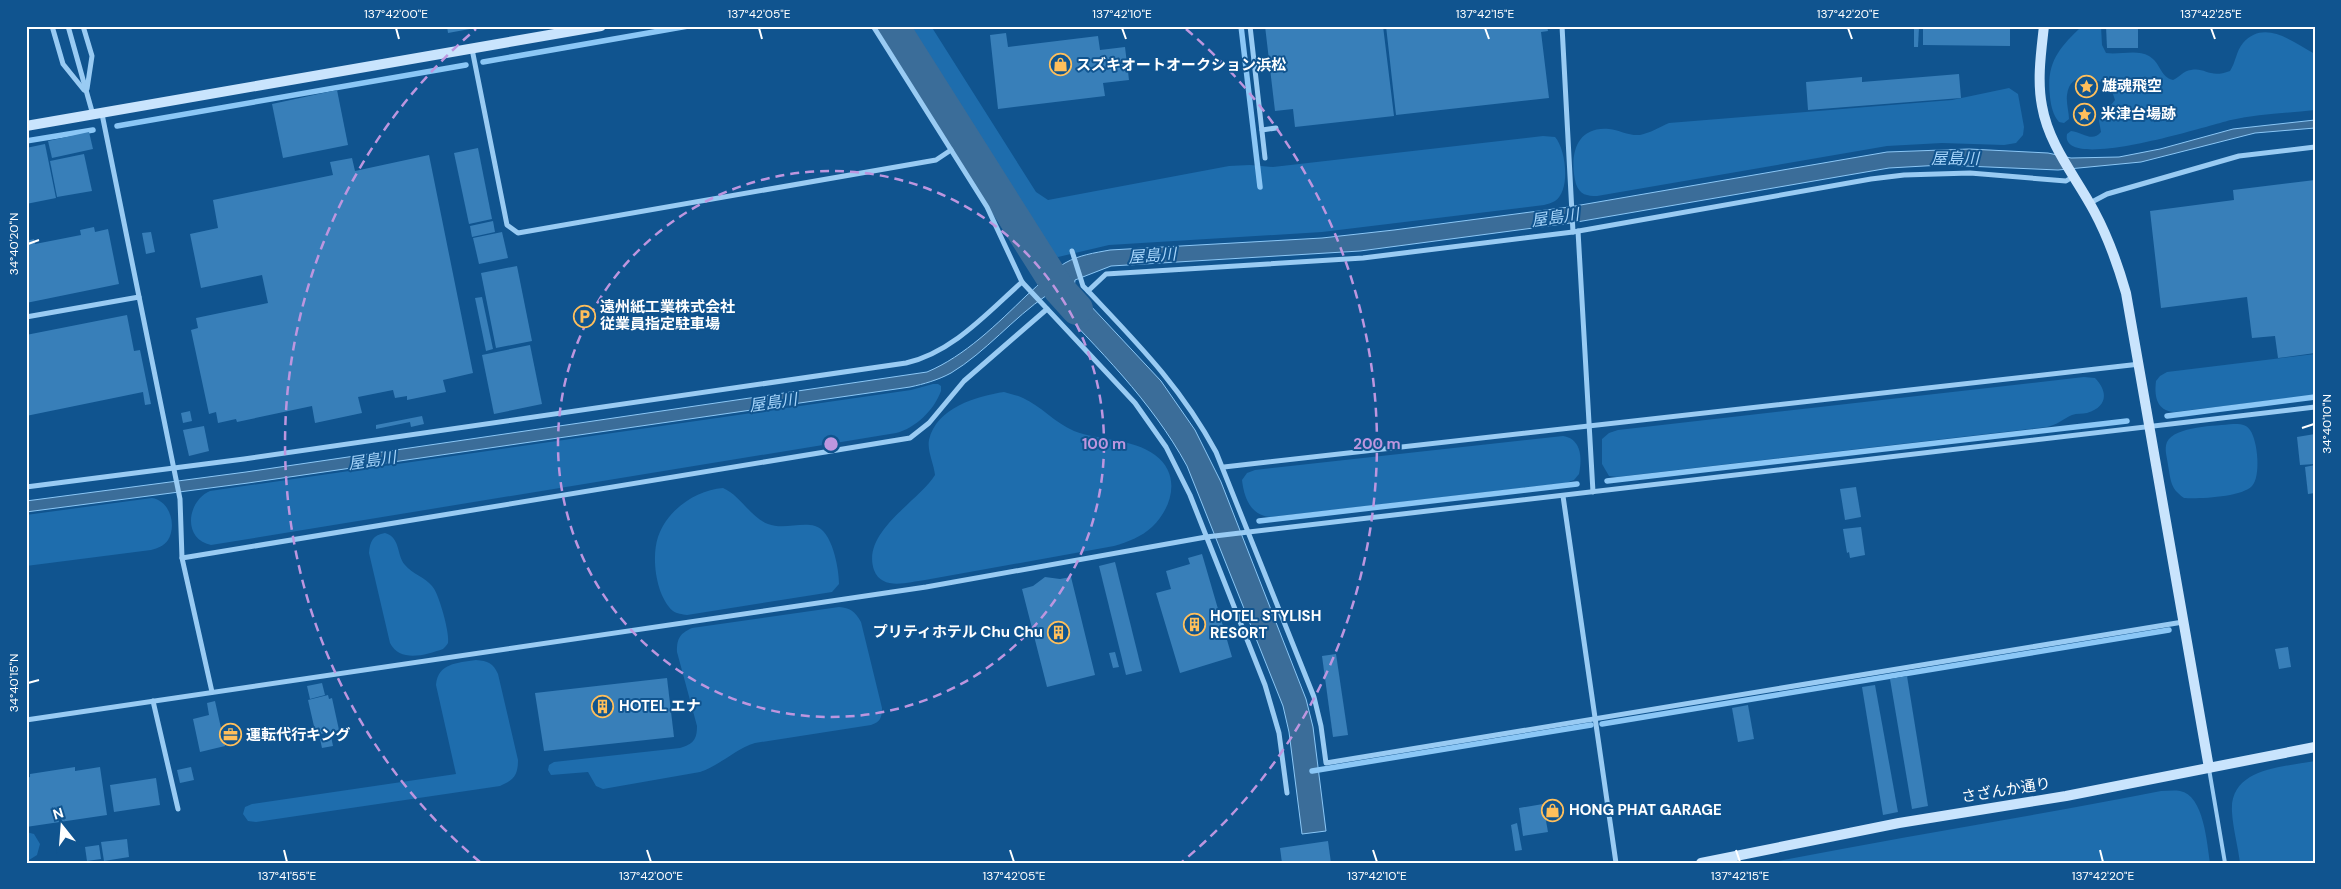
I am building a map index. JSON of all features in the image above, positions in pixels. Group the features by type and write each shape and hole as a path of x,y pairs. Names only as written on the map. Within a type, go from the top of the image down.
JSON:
{"street":[{"path":"52,26 63,64 86,92"},
{"path":"68,26 86,92 97,114 139,297 180,499 182,558 212,692"},
{"path":"83,26 92,56 86,92"},
{"path":"26,126 601,26"},
{"path":"873,26 987,206 1022,282 1135,403 1151,425 1178,471 1274,709 1287,793"},
{"path":"1250,26 1265,158"},
{"path":"1562,26 1571,201 1593,492"},
{"path":"2044,26 2040,93 2048,128 2058,150 2090,203 2118,266 2132,321 2209,768"},
{"path":"472,49 507,224 518,233 936,160 952,150"},
{"path":"1262,130 1276,128"},
{"path":"2090,203 2107,194 2233,158 2315,147"},
{"path":"1088,291 1106,274 1363,258 1574,231 1871,179 1904,175 1970,173 2066,181 2073,174"},
{"path":"1073,253 1082,282 1088,291 1177,388 1202,426 1224,467 1314,697 1321,726 1326,763 2184,622"},
{"path":"26,487 174,468 906,363 922,359 952,343 1022,282"},
{"path":"26,317 139,297"},
{"path":"182,558 910,438 929,423 964,381 1047,309"},
{"path":"1224,467 2140,364"},
{"path":"26,720 926,587 1206,537 2151,428 2315,407"},
{"path":"1563,496 1616,863"},
{"path":"154,701 178,810"},
{"name":"さざんか通り","path":"1701,863 1899,823 2074,794 2315,747"}],"lane":[{"path":"2209,768 2225,863"}],"shaded area":[{"path":"902,26 931,26 1036,192 1048,200 1229,166 1273,167 1543,136 1555,137 1559,143 1564,160 1565,180 1560,196 1555,201 1544,205 1322,232 1109,245 1058,257 1043,249"},
{"path":"2082,26 2101,26 2102,45 2106,53 2139,53 2149,56 2156,62 2165,76 2173,80 2191,70 2217,74 2230,71 2241,46 2252,36 2261,33 2279,35 2315,54 2315,110 2241,118 2139,144 2087,149 2071,145 2067,134 2071,131 2091,137 2101,132 2099,121 2101,110 2111,105 2115,100 2111,88 2105,84 2092,79 2079,79 2069,87 2067,95 2069,119 2064,123 2059,122 2054,113 2050,100 2049,85 2052,66 2066,42"},
{"path":"2009,88 2018,94 2024,127 2023,135 2016,143 2004,145 1942,143 1887,146 1597,196 1584,194 1576,184 1573,164 1577,145 1582,138 1598,129 1609,129 1632,135 1640,135 1669,123 1952,100"},
{"path":"2315,354 2315,395 2174,412 2160,406 2156,398 2156,381 2167,372"},
{"path":"2084,377 2095,378 2099,383 2104,393 2102,403 2094,410 2072,415 2047,427 1617,477 1609,476 1602,464 1602,439 1609,433 1618,430"},
{"path":"933,384 941,386 941,391 934,405 917,423 896,433 211,545 195,535 192,528 191,520 196,503 210,491 911,390"},
{"path":"1004,392 1030,401 1061,424 1074,431 1136,445 1155,455 1168,471 1171,481 1171,491 1165,510 1148,531 1134,539 1114,546 911,582 896,584 883,581 874,570 872,556 876,543 883,530 893,518 935,475 929,444 933,429 949,412 959,406 982,397"},
{"path":"2233,424 2247,427 2253,435 2257,450 2257,475 2252,486 2247,490 2230,495 2209,498 2184,498 2176,491 2172,484 2166,453 2167,442 2171,437 2187,430"},
{"path":"1563,436 1574,441 1580,456 1579,474 1574,480 1566,483 1271,517 1258,513 1250,505 1242,480 1247,473 1255,470"},
{"path":"723,488 735,496 756,517 768,524 774,526 809,525 821,529 830,542 838,569 839,584 832,592 687,615 673,611 662,596 656,576 656,546 662,527 675,510 693,497"},
{"path":"152,498 163,504 170,514 172,521 171,534 168,540 161,546 151,550 26,566 26,515"},
{"path":"385,533 390,535 396,542 405,565 429,583 435,590 446,623 448,643 443,649 414,656 400,653 390,643 369,553 373,539"},
{"path":"839,607 852,611 861,622 882,708 881,717 877,722 871,725 755,743 700,772 603,789 596,786 588,772 551,775 548,770 549,765 554,762 680,748 693,741 697,726 677,652 680,637 688,630"},
{"path":"476,660 490,663 498,674 518,760 516,773 509,782 500,786 256,822 248,821 243,814 245,807 252,804 456,774 436,685 440,672 445,668 456,663"},
{"path":"2315,761 2315,863 2240,863 2232,812 2233,797 2239,786 2260,772"},
{"path":"2161,791 2180,791 2188,794 2194,801 2203,821 2210,863 1768,863 2063,810"},
{"path":"26,832 34,834 40,844 37,855 26,862"}],"water":[{"name":"屋島川","path":"2315,120 2315,128 2255,133 2141,162 2058,170 1942,165 1889,168 1571,223 1360,251 1111,266 1075,280 1074,288 1161,381 1195,430 1221,482 1306,699 1313,727 1326,831 1302,834 1289,732 1283,706 1187,466 1157,419 1123,376 1047,295 964,365 941,378 910,387 248,483 26,512 26,501 246,472 927,372 954,357 980,338 1045,278 1060,267 1070,260 1092,253 1110,250 1322,238 1394,230 1569,207 1887,152 1969,149 2048,153 2071,158 2119,157 2160,149 2233,129"}],"building":[{"path":"447,26 481,26 481,27 448,33"},
{"path":"1265,26 1383,26 1394,116 1295,127 1293,109 1275,111"},
{"path":"1386,26 1547,26 1548,31 1541,32 1549,98 1396,115"},
{"path":"1914,26 1919,27 1918,47 1914,47"},
{"path":"1923,26 2010,26 2010,46 1923,45"},
{"path":"2106,26 2138,26 2138,48 2107,48"},
{"name":"スズキオートオークション浜松","path":"1006,33 1008,47 1098,36 1100,50 1125,47 1129,80 1103,83 1105,96 998,109 990,35"},
{"path":"1959,74 1961,98 1808,110 1806,82 1862,77 1862,82"},
{"path":"337,90 348,145 283,158 272,104"},
{"path":"89,132 93,149 52,158 48,141"},
{"path":"45,144 56,198 26,204 26,148"},
{"path":"478,148 492,219 469,224 454,153"},
{"path":"84,154 92,191 57,197 50,161"},
{"path":"429,155 473,373 443,380 446,392 407,400 407,396 395,398 393,390 358,397 362,413 315,423 312,406 237,422 236,419 218,423 216,412 209,414 191,330 198,328 196,318 268,303 262,275 201,288 190,234 218,228 213,200 333,175 330,162 352,158 355,171"},
{"path":"2315,180 2315,353 2278,358 2275,336 2252,338 2247,297 2161,308 2150,211 2234,200 2233,190"},
{"path":"493,221 495,232 472,237 470,226"},
{"path":"94,227 95,232 108,229 119,284 26,303 26,241 34,239 35,244 81,235 80,230"},
{"path":"151,232 155,252 146,254 142,233"},
{"path":"502,232 508,258 479,264 473,238"},
{"path":"517,266 532,341 496,348 481,273"},
{"path":"482,297 493,349 486,351 475,298"},
{"path":"127,315 134,351 140,350 151,404 145,405 143,392 26,416 26,335"},
{"path":"530,345 542,404 494,414 482,355"},
{"path":"190,411 192,421 183,423 181,413"},
{"path":"422,416 424,424 411,427 410,422 376,429 376,425"},
{"path":"204,426 209,451 189,456 183,430"},
{"path":"2315,434 2315,464 2300,465 2297,437"},
{"path":"2315,465 2315,493 2308,494 2305,467"},
{"path":"1856,487 1861,517 1845,520 1840,489"},
{"path":"1861,527 1865,555 1850,558 1849,552 1847,553 1843,529"},
{"name":"HOTEL STYLISH RESORT","path":"1202,554 1232,657 1180,673 1156,593 1171,589 1166,571 1190,564 1188,558"},
{"path":"1115,562 1142,671 1126,675 1099,566"},
{"name":"プリティホテル Chu Chu","path":"1045,577 1060,579 1071,577 1095,675 1047,687 1022,589 1033,586"},
{"path":"2288,647 2291,667 2279,669 2275,649"},
{"path":"1115,652 1119,667 1113,668 1109,653"},
{"path":"1336,654 1348,735 1333,737 1322,656"},
{"path":"1907,676 1928,806 1912,809 1890,679"},
{"name":"HOTEL エナ","path":"667,678 674,737 544,751 535,693"},
{"path":"322,683 325,695 310,699 307,686"},
{"path":"1875,685 1898,812 1883,815 1862,687"},
{"path":"328,695 329,699 332,698 339,730 316,735 308,700"},
{"path":"215,701 225,746 200,752 193,719 209,715 207,703"},
{"path":"1748,705 1754,739 1738,742 1732,708"},
{"path":"232,728 235,740 229,742 226,729"},
{"path":"331,736 333,746 322,748 320,739"},
{"path":"75,767 75,771 100,767 107,815 26,827 26,778 30,777 30,774"},
{"path":"191,767 194,780 180,783 177,770"},
{"path":"156,778 160,805 114,812 110,785"},
{"name":"HONG PHAT GARAGE","path":"1559,802 1561,816 1547,819 1545,804"},
{"path":"1543,804 1548,832 1523,836 1519,808"},
{"path":"1517,823 1522,850 1515,851 1511,825"},
{"path":"127,839 129,857 104,861 101,842"},
{"path":"1328,841 1331,863 1282,863 1280,848"},
{"path":"99,845 101,859 87,861 85,847"}],"waterway":[{"path":"483,62 688,26"},
{"path":"893,26 1059,289 1077,309"},
{"path":"1241,26 1260,187"},
{"path":"117,126 466,65"},
{"path":"26,141 93,130"},
{"path":"2167,416 2315,397"},
{"path":"1607,481 2127,421"},
{"path":"1259,521 1577,484"},
{"path":"1602,724 2169,630"},
{"path":"1312,771 1591,725"}],"place":[{"name":"スズキオートオークション浜松","path":"1060,65"},
{"name":"雄魂飛空","path":"2086,86"},
{"name":"米津台場跡","path":"2085,114"},
{"name":"遠州紙工業株式会社 従業員指定駐車場","path":"584,316"},
{"name":"HOTEL STYLISH RESORT","path":"1194,625"},
{"name":"プリティホテル Chu Chu","path":"1059,632"},
{"name":"HOTEL エナ","path":"603,706"},
{"name":"運転代行キング","path":"230,735"},
{"name":"HONG PHAT GARAGE","path":"1553,810"}]}
